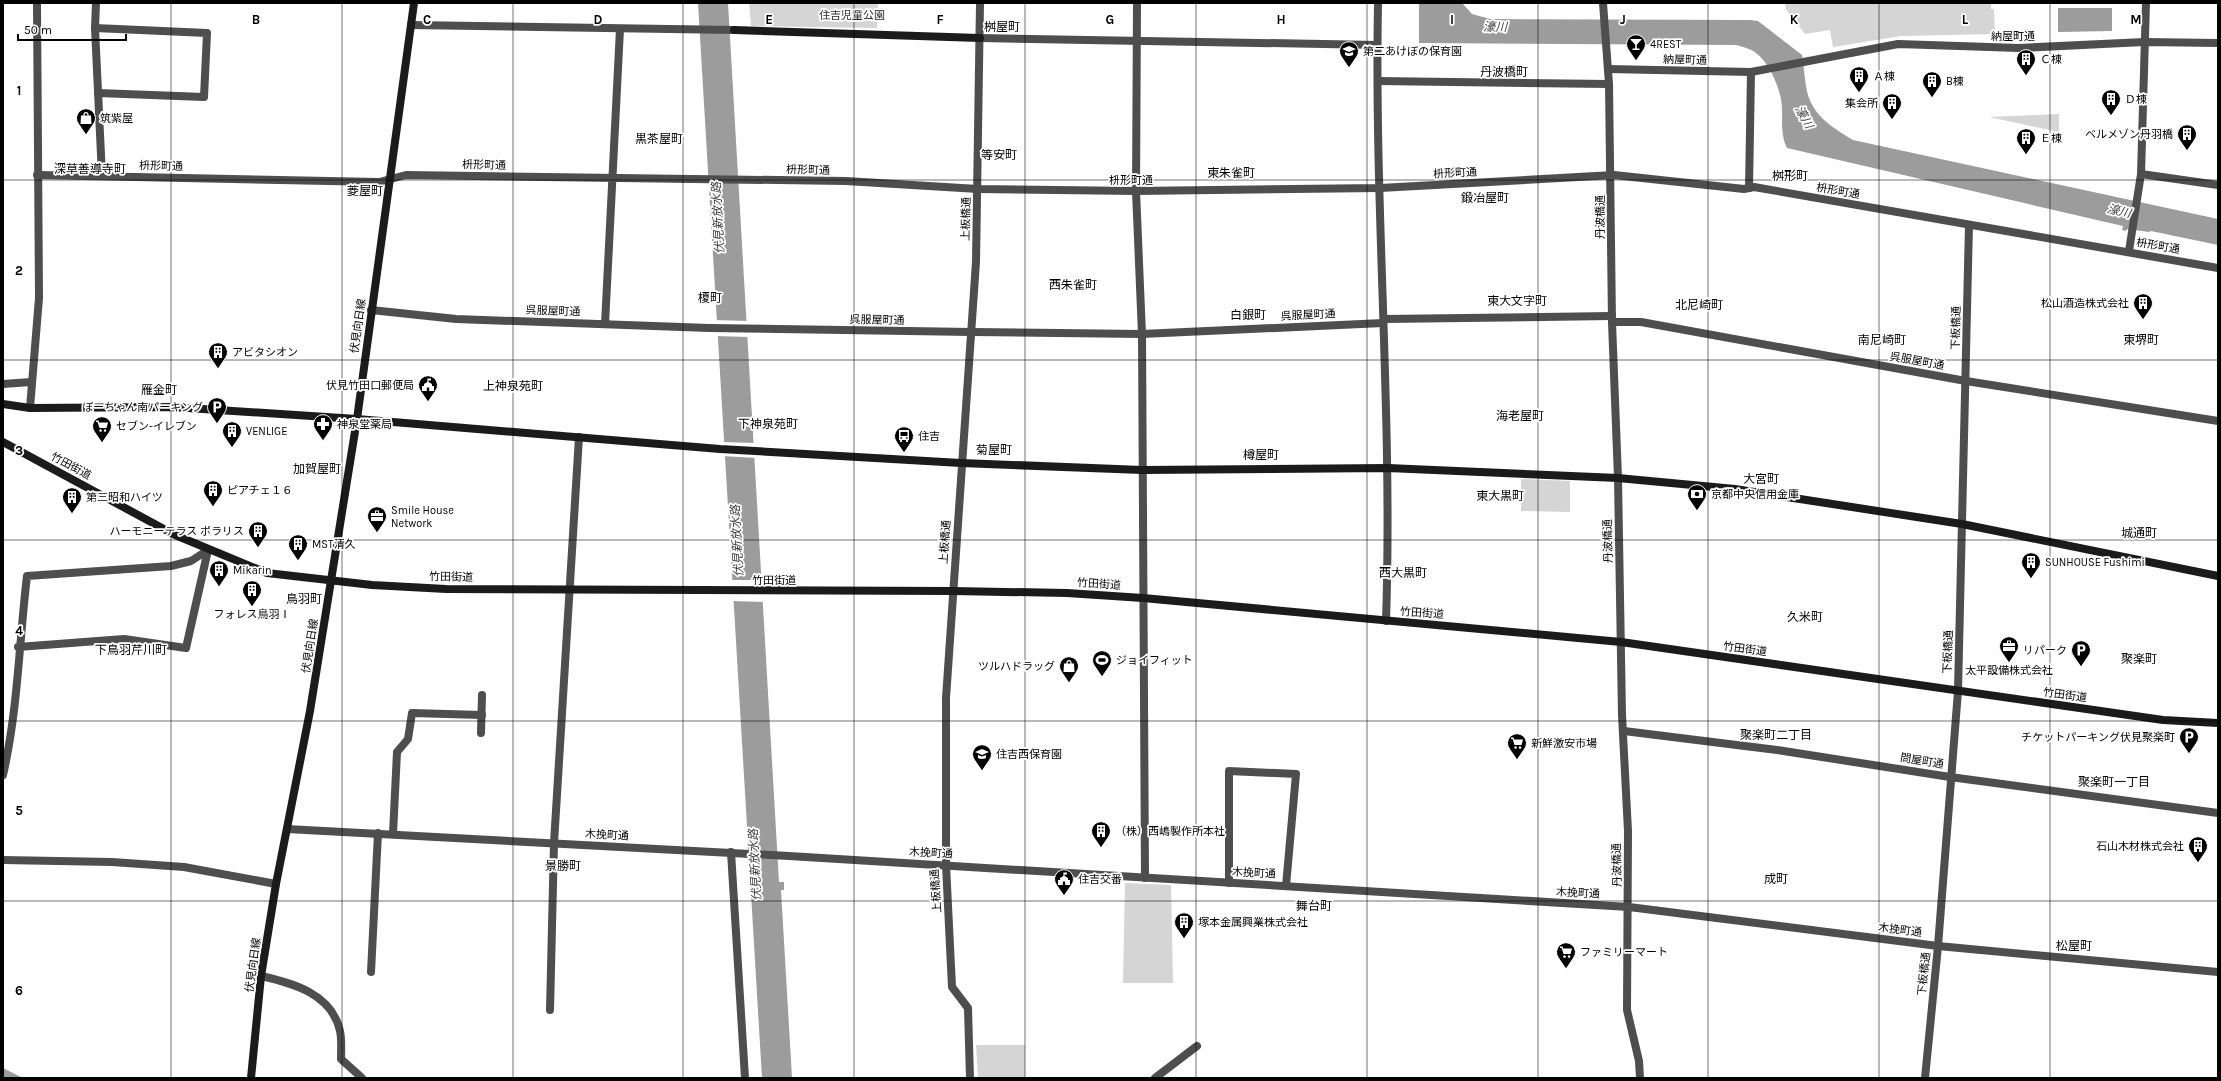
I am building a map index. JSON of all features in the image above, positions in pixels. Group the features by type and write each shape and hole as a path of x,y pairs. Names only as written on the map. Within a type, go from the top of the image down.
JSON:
{"main road":[{"name":"伏見向日線","path":"251,1078 261,976 276,884 310,711 357,419 414,3"},
{"path":"734,30 980,38"},
{"path":"3,404 30,408 172,407 357,419 720,449 961,463 1142,470 1388,468 1618,478 1735,489 1962,524 2218,576"},
{"name":"竹田街道","path":"3,442 175,535 208,550 266,573 331,582 446,589 953,591 1067,593 1143,598 1621,642 2163,720 2218,723"}],"street":[{"path":"30,408 38,298 37,3"},
{"path":"96,3 95,28 102,176"},
{"name":"上板橋通","path":"970,1078 968,1008 952,987 946,866 946,698 976,262 980,3"},
{"path":"1137,3 1138,42 1136,191 1142,334 1145,878"},
{"path":"1378,3 1377,45 1389,540 1386,621"},
{"name":"丹波橋通","path":"1603,3 1609,84 1612,319 1618,478 1621,642 1629,907 1627,1010 1640,1061 1640,1078"},
{"path":"2129,251 2141,174 2144,42 2147,29 2146,3"},
{"path":"411,25 734,30"},
{"path":"95,28 207,33 204,97 98,93"},
{"path":"604,324 614,178 620,29"},
{"path":"980,38 1138,42 1377,45"},
{"name":"納屋町通","path":"1608,69 1751,72 1811,62 1898,44 2019,48 2144,42 2218,43"},
{"path":"1749,188 1751,72"},
{"path":"1378,81 1609,84"},
{"path":"2141,174 2218,185"},
{"name":"枡形町通","path":"37,175 378,182 406,175 846,181 978,189 1136,191 1380,188 1611,176 1673,180 1744,189 1754,187 1969,225 2129,251 2218,268"},
{"name":"下板橋通","path":"1925,1078 1938,946 1950,777 1958,691 1969,225"},
{"name":"呉服屋町通","path":"371,310 456,319 713,328 1142,334 1384,321 1612,319 1641,322 1966,381 2218,421"},
{"path":"3,384 31,382"},
{"path":"550,1010 554,843 579,437"},
{"path":"18,647 124,639 186,648 208,550"},
{"path":"3,775 8,750 26,576 171,566 191,561 208,550"},
{"path":"481,733 482,696"},
{"path":"393,834 397,752 408,740 412,713 482,715"},
{"name":"問屋町通","path":"1624,731 1777,750 1950,777 2218,813"},
{"path":"1229,883 1230,771 1296,774 1286,886"},
{"name":"木挽町通","path":"287,829 732,852 1629,907 1938,946 2218,972"},
{"path":"372,972 378,834"},
{"path":"732,852 745,1078"},
{"path":"3,860 112,862 184,867 276,884"},
{"path":"261,976 290,982 309,991 322,1001 332,1014 340,1031 341,1059 362,1078"},
{"path":"1155,1078 1197,1046"}],"green space":[{"name":"住吉児童公園","path":"749,3 878,3 877,28 751,26"},
{"path":"1785,3 1991,3 1991,9 1994,9 1995,34 1901,36 1833,47 1830,30 1805,34 1786,9"},
{"path":"2059,114 2059,132 1989,117"},
{"path":"1521,479 1570,481 1570,512 1521,511"},
{"path":"1125,883 1171,885 1173,983 1123,983"},
{"path":"976,1045 1025,1045 1025,1078 978,1078"}],"water":[{"name":"伏見新放水路","path":"698,3 728,3 779,882 784,882 784,890 781,890 792,1078 762,1078"},
{"name":"濠川","path":"1419,3 1462,3 1472,14 1490,19 1758,21 1802,55 1808,96 1812,104 1822,118 1853,140 2218,219 2218,245 2151,231 2127,229 2126,231 2122,230 2123,226 1787,148 1782,130 1781,99 1775,80 1761,57 1752,50 1736,45 1419,43"},
{"path":"2058,8 2112,8 2112,31 2058,32"},
{"path":"3,1068 23,1078 3,1078"}],"pier":[{"path":"714,320 748,321 749,337 715,336"},
{"path":"721,442 756,443 757,458 722,456"},
{"path":"730,580 764,580 766,602 731,601"}],"place":[{"name":"4REST","path":"1636,61"},
{"name":"第二あけぼの保育園","path":"1349,68"},
{"name":"Ｃ棟","path":"2026,76"},
{"name":"Ａ棟","path":"1859,93"},
{"name":"B棟","path":"1932,98"},
{"name":"Ｄ棟","path":"2111,116"},
{"name":"集会所","path":"1892,120"},
{"name":"筑紫屋","path":"86,135"},
{"name":"ベルメゾン丹羽橋","path":"2187,151"},
{"name":"Ｅ棟","path":"2026,155"},
{"name":"松山酒造株式会社","path":"2143,320"},
{"name":"アビタシオン","path":"218,369"},
{"name":"伏見竹田口郵便局","path":"428,402"},
{"name":"ぼーちゃん南パーキング","path":"217,424"},
{"name":"神泉堂薬局","path":"323,441"},
{"name":"セブン-イレブン","path":"102,443"},
{"name":"VENLIGE","path":"232,448"},
{"name":"住吉","path":"904,453"},
{"name":"ピアチェ１６","path":"213,507"},
{"name":"京都中央信用金庫","path":"1697,511"},
{"name":"第三昭和ハイツ","path":"72,514"},
{"name":"Smile House Network","path":"377,533"},
{"name":"ハーモニーテラス ポラリス","path":"258,548"},
{"name":"MST清久","path":"298,561"},
{"name":"SUNHOUSE Fushimi","path":"2031,579"},
{"name":"Mikarin","path":"219,587"},
{"name":"フォレス鳥羽Ⅰ","path":"252,607"},
{"name":"太平設備株式会社","path":"2009,663"},
{"name":"リパーク","path":"2081,667"},
{"name":"ジョイフィット","path":"1102,677"},
{"name":"ツルハドラッグ","path":"1069,683"},
{"name":"チケットパーキング伏見聚楽町","path":"2189,754"},
{"name":"新鮮激安市場","path":"1517,760"},
{"name":"住吉西保育園","path":"982,771"},
{"name":"（株）西嶋製作所本社","path":"1101,848"},
{"name":"石山木材株式会社","path":"2198,863"},
{"name":"住吉交番","path":"1064,896"},
{"name":"塚本金属興業株式会社","path":"1184,939"},
{"name":"ファミリーマート","path":"1566,969"}],"district":[{"name":"桝屋町","path":"1002,27"},
{"name":"丹波橋町","path":"1504,72"},
{"name":"黒茶屋町","path":"659,139"},
{"name":"等安町","path":"999,155"},
{"name":"深草善導寺町","path":"90,169"},
{"name":"東朱雀町","path":"1231,173"},
{"name":"桝形町","path":"1790,176"},
{"name":"菱屋町","path":"365,191"},
{"name":"鍛冶屋町","path":"1485,198"},
{"name":"西朱雀町","path":"1073,285"},
{"name":"榎町","path":"710,298"},
{"name":"東大文字町","path":"1517,301"},
{"name":"北尼崎町","path":"1699,305"},
{"name":"白銀町","path":"1248,315"},
{"name":"南尼崎町","path":"1882,340"},
{"name":"東堺町","path":"2141,340"},
{"name":"上神泉苑町","path":"513,386"},
{"name":"雁金町","path":"159,390"},
{"name":"海老屋町","path":"1520,416"},
{"name":"下神泉苑町","path":"768,424"},
{"name":"菊屋町","path":"994,450"},
{"name":"樽屋町","path":"1261,455"},
{"name":"加賀屋町","path":"317,469"},
{"name":"大宮町","path":"1761,479"},
{"name":"東大黒町","path":"1500,496"},
{"name":"城通町","path":"2139,533"},
{"name":"西大黒町","path":"1403,573"},
{"name":"鳥羽町","path":"304,599"},
{"name":"久米町","path":"1805,617"},
{"name":"下鳥羽芹川町","path":"131,650"},
{"name":"聚楽町","path":"2139,659"},
{"name":"聚楽町二丁目","path":"1776,735"},
{"name":"聚楽町一丁目","path":"2114,782"},
{"name":"景勝町","path":"563,866"},
{"name":"成町","path":"1776,879"},
{"name":"舞台町","path":"1314,906"},
{"name":"松屋町","path":"2074,946"}]}
